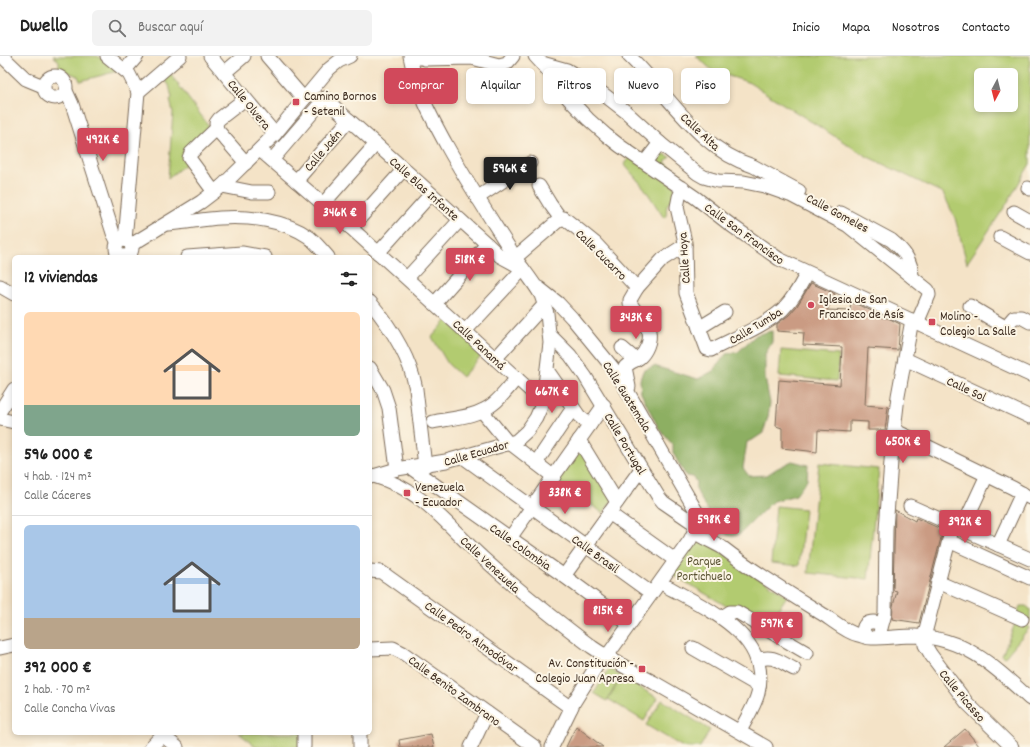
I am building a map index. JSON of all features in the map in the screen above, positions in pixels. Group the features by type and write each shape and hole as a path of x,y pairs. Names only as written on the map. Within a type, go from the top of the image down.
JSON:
{"street":[{"path":"2,56 26,79 44,86 46,94 53,98 60,97 66,91 72,104 113,232 125,250"},
{"path":"107,56 125,70 132,79 138,92 125,250"},
{"path":"125,70 137,56"},
{"path":"138,92 180,56"},
{"name":"Calle Olvera","path":"210,56 275,134"},
{"path":"224,73 244,56"},
{"path":"267,56 304,99"},
{"path":"125,250 218,189 275,134 321,78 332,60 350,56"},
{"name":"Calle Ecuador","path":"372,477 397,469 425,466 463,457 510,444 521,436 531,425 543,402 550,334 545,304 535,284 523,269 477,198 427,108 415,78 410,56"},
{"path":"414,56 429,59 472,58 499,65 507,63 513,56"},
{"name":"Calle Alta","path":"629,56 702,135 725,153 745,165"},
{"name":"Calle Gomeles","path":"538,60 567,70 596,88 625,111 660,143 704,177 764,186 792,196 840,221 926,288 929,292 914,322"},
{"name":"Calle San Francisco","path":"538,60 568,98 588,119 617,144 683,188 728,223 779,259 1030,376"},
{"path":"245,98 216,123 217,130 246,163"},
{"name":"Calle Blas Infante","path":"272,160 327,101 500,256 523,269"},
{"name":"Calle Jaén","path":"296,181 349,120"},
{"path":"217,130 214,131 189,156 190,161 218,189 269,192"},
{"path":"645,162 660,143"},
{"path":"323,204 376,144"},
{"name":"Calle Panamá","path":"260,150 351,228 543,402"},
{"path":"477,198 530,163"},
{"path":"742,182 747,168 745,165"},
{"name":"Calle Gomeles","path":"745,165 753,166 891,240 908,259 912,270 912,277"},
{"path":"351,228 404,169"},
{"path":"516,258 561,219 539,186"},
{"name":"Calle Hoya","path":"683,188 677,207 685,245 686,293 707,349 709,350"},
{"path":"378,253 431,194"},
{"path":"1014,212 1030,221"},
{"path":"166,224 233,218 272,222 304,234 326,255"},
{"name":"Calle Cucarro","path":"561,219 566,220 595,243 637,288 663,259 685,245"},
{"path":"407,278 460,220"},
{"path":"1000,237 1030,253"},
{"path":"435,303 487,244"},
{"path":"214,255 242,253 254,255"},
{"path":"465,331 523,269"},
{"name":"Calle Tumba","path":"709,350 761,324 783,309 795,295 807,273"},
{"name":"Calle Guatemala","path":"535,284 558,303 572,318 613,368 629,396 698,531"},
{"path":"0,286 12,293"},
{"path":"629,396 625,367 636,360 645,351 648,346 650,335 649,331 630,303 630,300 637,288"},
{"path":"495,359 545,304"},
{"path":"372,305 397,343 413,377 416,389 425,466"},
{"path":"970,306 1003,326 1008,324 1014,316 1030,322"},
{"path":"699,328 725,312"},
{"path":"914,322 905,359 894,430 887,507 884,620 874,630 895,636 924,637 947,642 966,649 998,669 1030,699"},
{"name":"Calle Portugal","path":"550,334 578,365 604,405 660,499 698,531 746,565 845,628 874,630"},
{"path":"622,348 636,360"},
{"name":"Calle Sol","path":"905,359 1030,417"},
{"path":"546,370 579,416 590,425"},
{"path":"372,371 383,390 389,408 397,469"},
{"path":"433,422 482,411 498,400 517,378"},
{"path":"12,392 0,411 12,420"},
{"path":"510,538 604,405"},
{"path":"536,463 573,408"},
{"path":"482,411 510,444 554,477"},
{"path":"894,430 1026,495 998,545"},
{"path":"579,440 617,502"},
{"name":"Calle Brasil","path":"463,457 651,593"},
{"name":"Calle Colombia","path":"412,468 629,624"},
{"path":"564,576 641,468"},
{"path":"924,637 949,541 987,475"},
{"name":"Calle Venezuela","path":"372,477 400,485 421,499 441,516 476,552 514,586 605,655 766,747"},
{"path":"910,506 1030,559"},
{"path":"609,513 675,560"},
{"path":"552,747 571,708 605,655 698,531"},
{"path":"949,541 1030,578"},
{"name":"Calle Pedro Almodóvar","path":"372,571 381,572 387,576 571,708"},
{"path":"938,582 1022,619"},
{"path":"668,587 722,617 747,641 757,660 759,686 756,701 740,731"},
{"path":"722,617 730,612 737,612 807,653"},
{"name":"Calle Picasso","path":"924,637 925,645 931,655 967,703 1012,747"},
{"path":"0,648 12,645"},
{"name":"Calle Benito Zambrano","path":"372,649 393,648 403,653 535,747"},
{"path":"693,648 759,686"},
{"path":"757,660 764,657 773,658 794,669"},
{"path":"471,747 488,713"},
{"path":"152,747 162,735"},
{"path":"164,735 177,747"},
{"path":"304,735 304,747"},
{"path":"360,735 360,747"}],"green space":[{"path":"53,56 97,56 107,61 118,71 80,81 78,76 59,69 59,61"},
{"path":"696,56 1030,56 1030,164 1006,205 967,263 955,218 943,193 866,156 748,82 730,76 730,68 710,68"},
{"path":"168,71 212,130 187,163 168,178 173,112 170,100 172,98 169,85 162,77"},
{"path":"657,150 670,157 665,162 689,183 686,186 654,165 653,155"},
{"path":"631,155 675,186 675,197 668,203 666,210 667,216 664,218 645,189 624,164"},
{"path":"447,320 483,354 462,377 448,364 432,337"},
{"path":"772,331 772,342 765,354 765,378 770,403 768,417 763,433 747,442 743,468 749,476 767,475 792,461 808,465 807,480 796,495 773,501 740,534 730,536 725,533 706,508 696,490 696,482 693,477 686,476 673,453 673,445 659,429 641,393 640,380 643,371 654,366 698,379 713,371 726,354 738,352 756,335"},
{"path":"781,350 839,355 837,381 779,376"},
{"path":"581,447 613,499 603,513 557,481"},
{"path":"819,463 879,469 868,579 808,573"},
{"path":"776,506 805,509 799,566 771,563"},
{"name":"Parque Portichuelo","path":"698,540 705,541 787,596 768,625 728,607 670,573 694,542"},
{"path":"1020,606 1026,606 1030,609 1030,620 1026,624 1029,628 1005,657 1002,655 1017,619"},
{"path":"609,669 621,676 607,701 594,693"},
{"path":"622,677 658,698 644,721 608,699"},
{"path":"662,700 710,730 700,747 683,747 646,725"},
{"path":"241,735 301,735 301,747 256,747"}],"building":[{"path":"811,283 835,294 827,310 850,311 851,303 872,311 871,317 888,318 900,324 898,350 868,348 865,405 888,407 885,430 868,430 868,422 850,421 850,432 818,430 817,452 782,448 782,428 776,426 779,380 840,385 842,347 803,345 804,333 777,331 777,324 789,315 797,306"},
{"path":"895,510 915,521 916,518 943,530 919,623 892,619 893,606 897,591 893,590"},
{"path":"576,726 603,747 566,747"},
{"path":"965,729 980,747 944,747"},
{"path":"431,734 434,747 400,747 399,740"}],"place":[{"name":"Camino Bornos - Setenil","path":"296,102"},
{"name":"Iglesia de San Francisco de Asís","path":"811,305"},
{"name":"Molino - Colegio La Salle","path":"932,322"},
{"name":"Venezuela - Ecuador","path":"407,493"},
{"name":"Av. Constitución - Colegio Juan Apresa","path":"642,669"}]}
